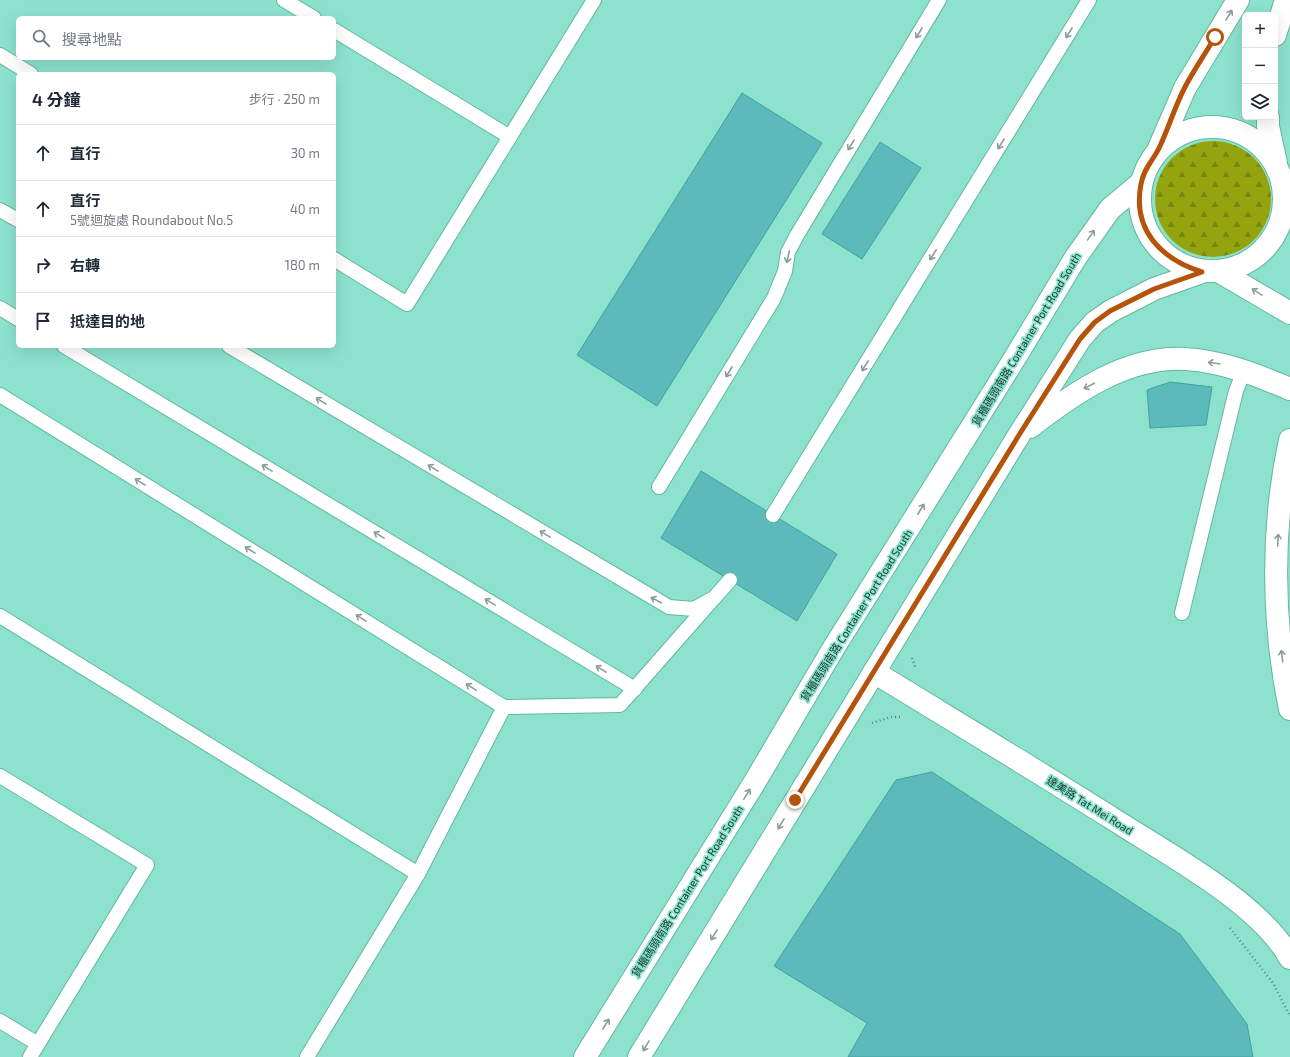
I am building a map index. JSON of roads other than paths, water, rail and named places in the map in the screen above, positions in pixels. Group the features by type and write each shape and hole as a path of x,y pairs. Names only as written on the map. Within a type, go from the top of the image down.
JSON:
{"main road":[{"path":"1238,0 1185,88 1160,148 1148,164 1141,183 1139,201 1142,218 1151,240 1166,256 1183,266 1211,272 1290,313"},
{"path":"1278,25 1286,0"},
{"path":"639,1057 1019,435 1080,339 1095,322 1110,311 1154,289 1211,272 1244,265 1263,252 1277,233 1287,216 1284,188 1276,167 1268,120"},
{"path":"1160,148 1176,136 1199,128 1223,128 1245,135 1264,149 1276,167"},
{"name":"貨櫃碼頭南路 Container Port Road South","path":"585,1057 756,780 834,649 1010,367 1076,257 1110,209 1141,183"},
{"path":"1019,435 1076,393 1109,375 1148,362 1185,359 1226,365 1244,370 1290,389"},
{"path":"1290,440 1279,514 1277,579 1280,642 1290,709"},
{"name":"達美路 Tat Mei Road","path":"874,672 1047,778 1228,893 1259,920 1285,949 1290,958"}],"lane":[{"path":"284,0 311,16"},
{"path":"336,261 407,304 594,0"},
{"path":"660,486 774,298 785,271 788,252 797,235 939,0"},
{"path":"773,515 1090,0"},
{"path":"336,31 510,137"},
{"path":"0,55 28,72"},
{"path":"0,210 16,219"},
{"path":"0,308 16,318"},
{"path":"67,348 635,689"},
{"path":"232,348 670,607 694,609 714,598"},
{"path":"1182,613 1236,391 1244,370"},
{"path":"0,395 504,707 620,705 730,580"},
{"path":"0,616 418,874"},
{"path":"307,1057 418,874 504,707"},
{"path":"0,776 147,864 30,1057"},
{"path":"0,1021 38,1044"}]}
